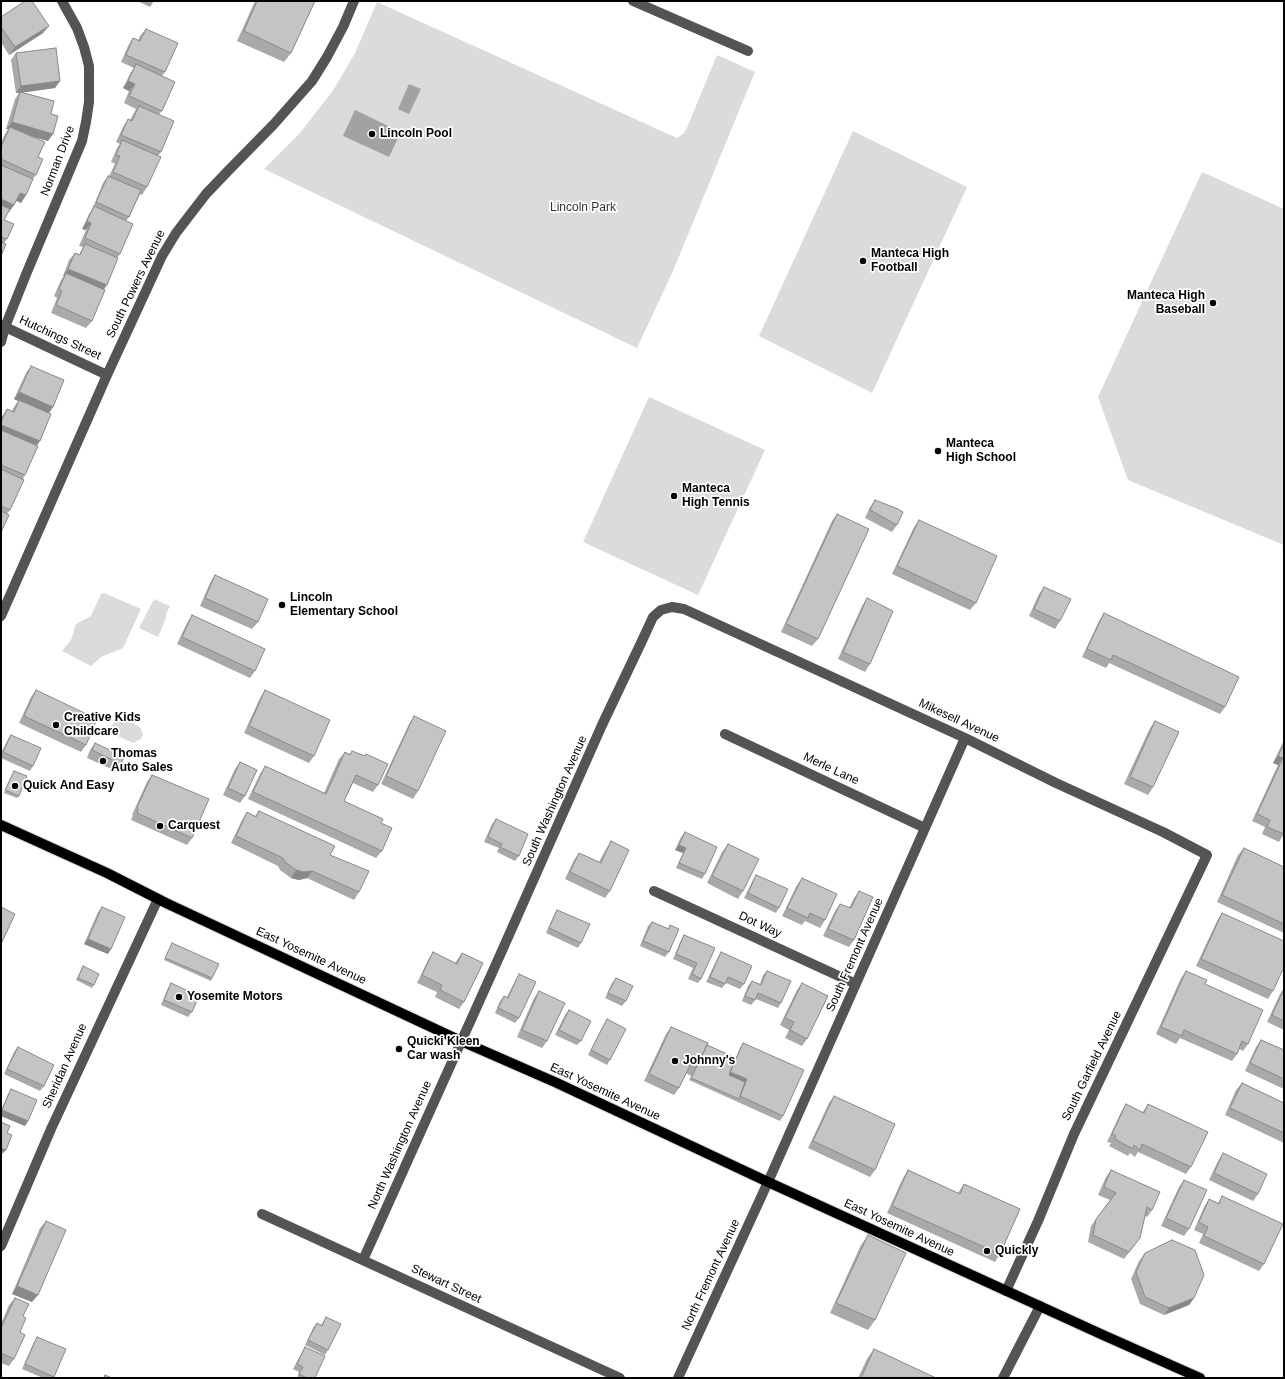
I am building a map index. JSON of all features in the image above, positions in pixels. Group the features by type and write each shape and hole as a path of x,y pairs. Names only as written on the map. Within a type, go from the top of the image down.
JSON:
{"main road":[{"name":"East Yosemite Avenue","path":"1,825 107,873 158,899 461,1041 558,1083 768,1182 1200,1378"}],"street":[{"name":"Norman Drive","path":"1,342 3,326 82,141 86,122 89,96 89,66 77,28 62,1"},
{"name":"South Powers Avenue","path":"1,616 107,375 159,263 176,233 206,194 279,120 312,81 333,45 354,1"},
{"path":"634,1 748,51"},
{"name":"Hutchings Street","path":"3,326 107,375"},
{"name":"South Washington Avenue","path":"461,1041 602,726 653,617 661,610 672,607 684,609 698,615"},
{"name":"Mikesell Avenue","path":"698,615 965,738 1056,783 1163,832 1207,855"},
{"name":"Merle Lane","path":"725,734 925,828"},
{"name":"South Fremont Avenue","path":"768,1182 965,738"},
{"name":"South Garfield Avenue","path":"1006,1291 1038,1221 1074,1134 1207,855"},
{"name":"Dot Way","path":"654,891 856,984"},
{"name":"Sheridan Avenue","path":"1,1246 58,1114 158,899"},
{"name":"North Washington Avenue","path":"363,1260 461,1041"},
{"name":"North Fremont Avenue","path":"678,1378 768,1182"},
{"name":"Stewart Street","path":"262,1214 620,1378"},
{"path":"1002,1378 1040,1306"}],"green space":[{"name":"Lincoln Park","path":"377,2 677,138 686,130 717,55 755,72 673,271 637,348 264,169 300,133 334,89 355,53"},
{"name":"Manteca High Football","path":"853,131 967,187 872,393 759,336"},
{"name":"Manteca High Baseball","path":"1202,172 1284,209 1284,545 1128,480 1098,397"},
{"name":"Manteca High Tennis","path":"649,397 765,450 698,595 583,542"},
{"path":"104,593 141,609 123,648 101,657 91,666 62,651 71,640 76,624 91,616 101,594"},
{"path":"154,599 170,606 158,637 139,628"},
{"path":"125,719 140,727 143,734 141,739 133,743 111,733 109,730 111,726 115,721"}],"shaded area":[{"path":"409,84 421,89 409,114 398,109"},
{"name":"Lincoln Pool","path":"355,110 401,132 389,157 343,136"}],"building":[{"path":"25,1 32,1 49,26 15,47 1,27 1,17"},
{"path":"257,1 315,1 291,53 244,31"},
{"path":"146,29 178,43 165,72 126,55 133,38 140,41"},
{"path":"56,48 60,81 21,86 16,53"},
{"path":"136,64 175,82 162,111 129,96 135,84 128,81"},
{"path":"20,92 54,101 51,114 58,116 53,134 12,122"},
{"path":"139,106 174,121 161,152 121,135 128,119 132,121"},
{"path":"10,127 45,142 38,157 43,159 36,175 1,159 1,147"},
{"path":"122,140 161,157 147,187 113,172 120,156 116,155"},
{"path":"1,165 33,179 26,195 20,193 14,205 1,199"},
{"path":"108,176 141,190 129,217 96,202"},
{"path":"1,205 10,209 4,220 14,224 7,239 1,237"},
{"path":"94,206 133,224 120,254 85,238 91,223 87,221"},
{"path":"1,242 6,244 1,256"},
{"path":"85,244 118,258 107,285 68,269 75,253 80,255"},
{"path":"66,273 105,290 92,321 56,305 62,291 59,289"},
{"path":"31,366 64,380 53,407 19,392"},
{"path":"19,400 51,414 40,441 1,425 7,409 14,412"},
{"path":"1,430 38,446 25,475 1,465"},
{"path":"1,469 24,480 10,510 1,506"},
{"path":"875,500 903,512 897,525 870,510"},
{"path":"1,511 9,515 1,532"},
{"path":"837,514 869,529 818,639 786,624"},
{"path":"919,520 997,556 976,603 897,566"},
{"path":"215,575 268,599 258,622 205,598"},
{"path":"1044,587 1071,599 1060,621 1034,609"},
{"path":"867,598 893,611 870,664 843,652"},
{"path":"1104,613 1239,677 1225,707 1113,655 1111,660 1087,649"},
{"path":"192,615 265,649 255,671 182,637"},
{"name":"Creative Kids Childcare","path":"36,690 97,719 86,745 24,716"},
{"path":"265,690 330,720 314,756 249,726"},
{"path":"414,716 446,731 418,791 386,776"},
{"path":"1155,721 1179,732 1153,787 1130,777"},
{"path":"11,735 41,748 33,766 3,752"},
{"path":"95,743 124,757 121,764 92,750"},
{"path":"1284,744 1284,834 1267,827 1270,820 1257,814 1283,758 1278,756"},
{"path":"352,751 365,756 366,754 388,764 378,785 356,775 344,801 383,819 381,823 392,828 382,851 253,792 265,766 326,794 345,752 350,755"},
{"path":"240,762 257,770 245,796 228,788"},
{"name":"Quick And Easy","path":"14,771 27,776 19,796 5,790"},
{"path":"152,775 209,799 192,838 137,813 137,807"},
{"path":"259,811 335,846 330,855 369,871 359,892 312,871 304,872 296,870 285,862 283,858 236,836 247,812 256,817"},
{"path":"496,819 528,834 519,856 500,847 502,844 488,837"},
{"path":"685,832 717,847 705,874 679,863 686,848 679,845"},
{"path":"611,841 629,850 610,891 570,872 579,853 601,863"},
{"path":"728,844 759,859 743,891 712,876"},
{"path":"1244,848 1284,867 1284,924 1222,895"},
{"path":"756,875 788,889 779,908 748,893"},
{"path":"802,878 837,894 825,920 810,913 808,918 787,908"},
{"path":"859,891 873,897 854,940 828,929 840,904 851,908"},
{"path":"1,907 15,914 2,942 1,941"},
{"path":"102,907 125,917 111,949 88,939"},
{"path":"557,910 590,924 581,943 549,928"},
{"path":"1222,913 1284,941 1284,967 1273,991 1201,959"},
{"path":"652,922 669,929 670,925 679,929 669,952 643,941"},
{"path":"684,935 715,948 701,979 692,974 697,963 676,954"},
{"path":"172,943 219,964 212,978 165,958"},
{"path":"433,952 457,964 462,953 483,963 464,1002 440,990 442,985 422,975"},
{"path":"721,952 752,966 744,984 728,977 725,984 710,977"},
{"path":"83,966 99,974 94,985 78,978"},
{"path":"767,971 791,981 781,1003 758,993 755,1000 745,996 752,981 761,985"},
{"path":"1186,971 1207,980 1205,984 1263,1010 1248,1044 1242,1041 1237,1054 1184,1030 1182,1036 1161,1027"},
{"path":"519,974 536,982 519,1018 498,1008 504,996 508,998"},
{"path":"616,978 633,986 626,1001 608,993"},
{"path":"171,983 199,996 192,1012 164,1000"},
{"path":"802,983 828,996 807,1039 790,1030 794,1022 785,1018"},
{"path":"1284,989 1284,1021 1272,1015"},
{"path":"539,991 565,1003 547,1041 522,1030"},
{"path":"569,1010 591,1021 581,1041 559,1030"},
{"path":"607,1019 626,1029 610,1060 591,1050"},
{"name":"Johnny's","path":"671,1027 708,1043 696,1068 690,1065 679,1088 649,1074"},
{"path":"1261,1040 1284,1050 1284,1079 1250,1063"},
{"path":"743,1043 804,1070 783,1116 740,1096 747,1079 730,1072"},
{"path":"707,1045 736,1058 729,1075 745,1082 739,1099 691,1078"},
{"path":"18,1047 54,1065 44,1086 7,1069"},
{"path":"1242,1083 1284,1103 1284,1133 1230,1108"},
{"path":"11,1089 37,1100 28,1121 2,1110"},
{"path":"834,1096 895,1124 875,1170 813,1141"},
{"path":"1126,1104 1144,1113 1148,1104 1208,1132 1191,1167 1142,1144 1140,1150 1134,1145 1133,1149 1115,1139 1116,1136 1112,1134"},
{"path":"1,1122 10,1126 7,1133 12,1135 6,1150 1,1148"},
{"path":"1223,1153 1267,1174 1258,1194 1214,1173"},
{"path":"908,1170 960,1194 964,1184 1020,1209 1000,1254 892,1206"},
{"path":"1111,1170 1160,1192 1152,1210 1147,1207 1140,1238 1129,1252 1093,1235 1096,1219 1116,1193 1104,1187"},
{"path":"1184,1180 1207,1190 1189,1229 1166,1218"},
{"path":"1222,1196 1283,1224 1264,1264 1204,1236 1208,1227 1199,1222 1209,1199 1219,1204"},
{"path":"46,1221 66,1230 38,1295 17,1286"},
{"path":"868,1235 906,1253 875,1320 836,1303"},
{"path":"1172,1240 1195,1250 1204,1275 1194,1298 1169,1308 1145,1297 1136,1272 1145,1253"},
{"path":"15,1298 29,1304 23,1316 26,1318 20,1332 25,1335 14,1359 1,1353 1,1328"},
{"path":"326,1317 341,1324 328,1350 308,1340 317,1323 322,1326"},
{"path":"37,1337 66,1349 54,1377 25,1364"},
{"path":"305,1347 325,1356 315,1378 307,1378 299,1374 303,1367 297,1364"},
{"path":"874,1349 936,1378 861,1378"},
{"path":"105,1375 112,1378 104,1378"}],"place":[{"name":"Lincoln Pool","path":"372,134"},
{"name":"Manteca High Football","path":"863,261"},
{"name":"Manteca High Baseball","path":"1213,303"},
{"name":"Manteca High School","path":"938,451"},
{"name":"Manteca High Tennis","path":"674,496"},
{"name":"Lincoln Elementary School","path":"282,605"},
{"name":"Creative Kids Childcare","path":"56,725"},
{"name":"Thomas Auto Sales","path":"103,761"},
{"name":"Quick And Easy","path":"15,786"},
{"name":"Carquest","path":"160,826"},
{"name":"Yosemite Motors","path":"179,997"},
{"name":"Quicki Kleen Car wash","path":"399,1049"},
{"name":"Johnny's","path":"675,1061"},
{"name":"Quickly","path":"987,1251"}]}
